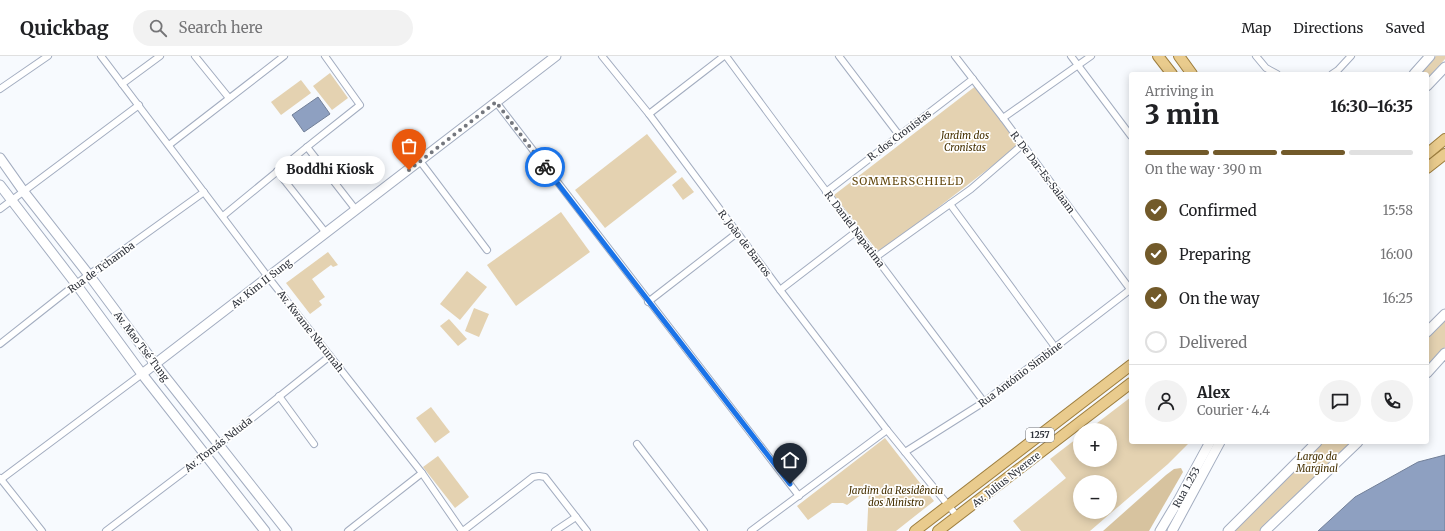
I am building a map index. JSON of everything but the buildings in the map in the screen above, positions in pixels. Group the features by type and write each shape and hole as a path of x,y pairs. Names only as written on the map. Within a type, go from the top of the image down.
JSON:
{"main road":[{"name":"Av. Kim II Sung","path":"142,374 420,162 556,56"},
{"path":"1158,56 1170,72"},
{"path":"1179,56 1191,72"},
{"path":"1416,72 1430,56"},
{"path":"1429,84 1445,67"},
{"path":"1429,152 1445,139"},
{"path":"1429,166 1445,154"},
{"name":"Av. Mao Tsé Tung","path":"0,158 24,192 89,275 155,364 287,531"},
{"name":"Av. Mao Tsé Tung","path":"0,185 76,284 142,374 264,531"},
{"path":"1429,330 1445,314"},
{"path":"1429,371 1445,353"},
{"name":"Av. Julius Nyerere","path":"915,531 1129,368"},
{"name":"Av. Julius Nyerere","path":"938,531 1129,385"},
{"path":"1040,435 1049,446"},
{"name":"Rua 1.253","path":"1160,531 1209,444"},
{"path":"1172,531 1219,444"},
{"path":"1228,531 1315,444"},
{"path":"1265,531 1356,444"}],"street":[{"path":"0,89 48,56"},
{"name":"Av. Kwame Nkrumah","path":"101,56 268,277 422,473 462,531"},
{"path":"122,84 160,56"},
{"path":"195,56 229,98"},
{"path":"169,145 284,56"},
{"path":"222,216 360,105 326,56"},
{"name":"R. João de Barros","path":"602,56 649,114 737,233 887,430 957,516"},
{"path":"649,114 725,56"},
{"name":"R. Daniel Napatima","path":"725,56 984,402"},
{"path":"840,56 899,135"},
{"name":"R. De Dar-Es-Salaam","path":"955,56 1129,286"},
{"path":"1071,56 1129,133"},
{"path":"1003,118 1091,56"},
{"path":"1256,56 1266,68 1273,72"},
{"path":"1335,72 1351,56"},
{"name":"R. dos Cronistas","path":"826,192 973,79"},
{"path":"496,102 648,302 799,496"},
{"path":"0,209 139,105"},
{"path":"876,257 971,189 1022,145"},
{"path":"307,147 356,210"},
{"path":"420,162 487,250"},
{"path":"277,171 326,233"},
{"name":"Rua de Tchamba","path":"0,344 76,284 204,192"},
{"path":"950,204 1055,347"},
{"path":"780,290 857,231"},
{"path":"648,302 737,233"},
{"name":"Rua António Simbine","path":"905,452 984,402 1129,291"},
{"name":"Av. Tomás Nduda","path":"106,531 206,455 330,356"},
{"name":"Av. Kim II Sung","path":"0,479 142,374"},
{"path":"279,396 314,444"},
{"path":"751,531 887,430"},
{"path":"637,444 704,531"},
{"path":"348,531 422,473"},
{"path":"462,531 534,477 539,476 545,477 587,531"},
{"path":"0,479 42,531"},
{"path":"555,531 576,517"}],"green space":[{"path":"1436,56 1445,56 1445,59 1429,77 1429,72 1422,72"},
{"path":"330,73 348,98 332,110 313,86"},
{"path":"301,80 311,93 281,115 271,102"},
{"name":"Jardim dos Cronistas","path":"977,85 1022,143 879,253 834,195"},
{"path":"647,134 677,172 605,228 575,190"},
{"path":"682,177 694,192 683,200 672,185"},
{"path":"561,212 590,252 516,306 487,265"},
{"path":"328,252 338,265 333,267 331,265 312,279 325,297 319,301 322,305 310,314 286,283"},
{"path":"467,271 487,287 460,320 440,304"},
{"path":"474,308 489,314 479,337 465,331"},
{"path":"1445,317 1445,347 1429,365 1429,333"},
{"path":"449,319 467,339 458,346 440,326"},
{"path":"1129,399 1129,444 1188,444 1168,464 1117,508 1117,475 1073,475 1073,519 1104,519 1090,531 1021,531 1013,521 1066,478 1050,459 1073,441 1073,467 1117,467 1117,423 1097,423"},
{"path":"431,407 450,432 435,443 416,418"},
{"name":"Jardim da Residência dos Ministro","path":"885,438 934,501 896,531 867,531 869,489 847,505 843,503 832,503 808,520 797,506"},
{"name":"Largo da Marginal","path":"1319,444 1353,444 1262,531 1232,531"},
{"path":"438,456 469,497 455,508 423,467"}],"shaded area":[{"path":"1181,468 1183,472 1149,531 1103,531 1166,475 1174,469"}],"water":[{"path":"318,97 330,114 304,132 292,115"},
{"path":"1445,455 1445,531 1318,531 1355,497 1418,462"}],"way so far":[{"path":"409,170 496,102 545,167"}],"place":[{"name":"Boddhi Kiosk","path":"409,170"}],"district":[{"name":"SOMMERSCHIELD","path":"908,181"}],"route":[{"path":"545,167 790,484"}]}
